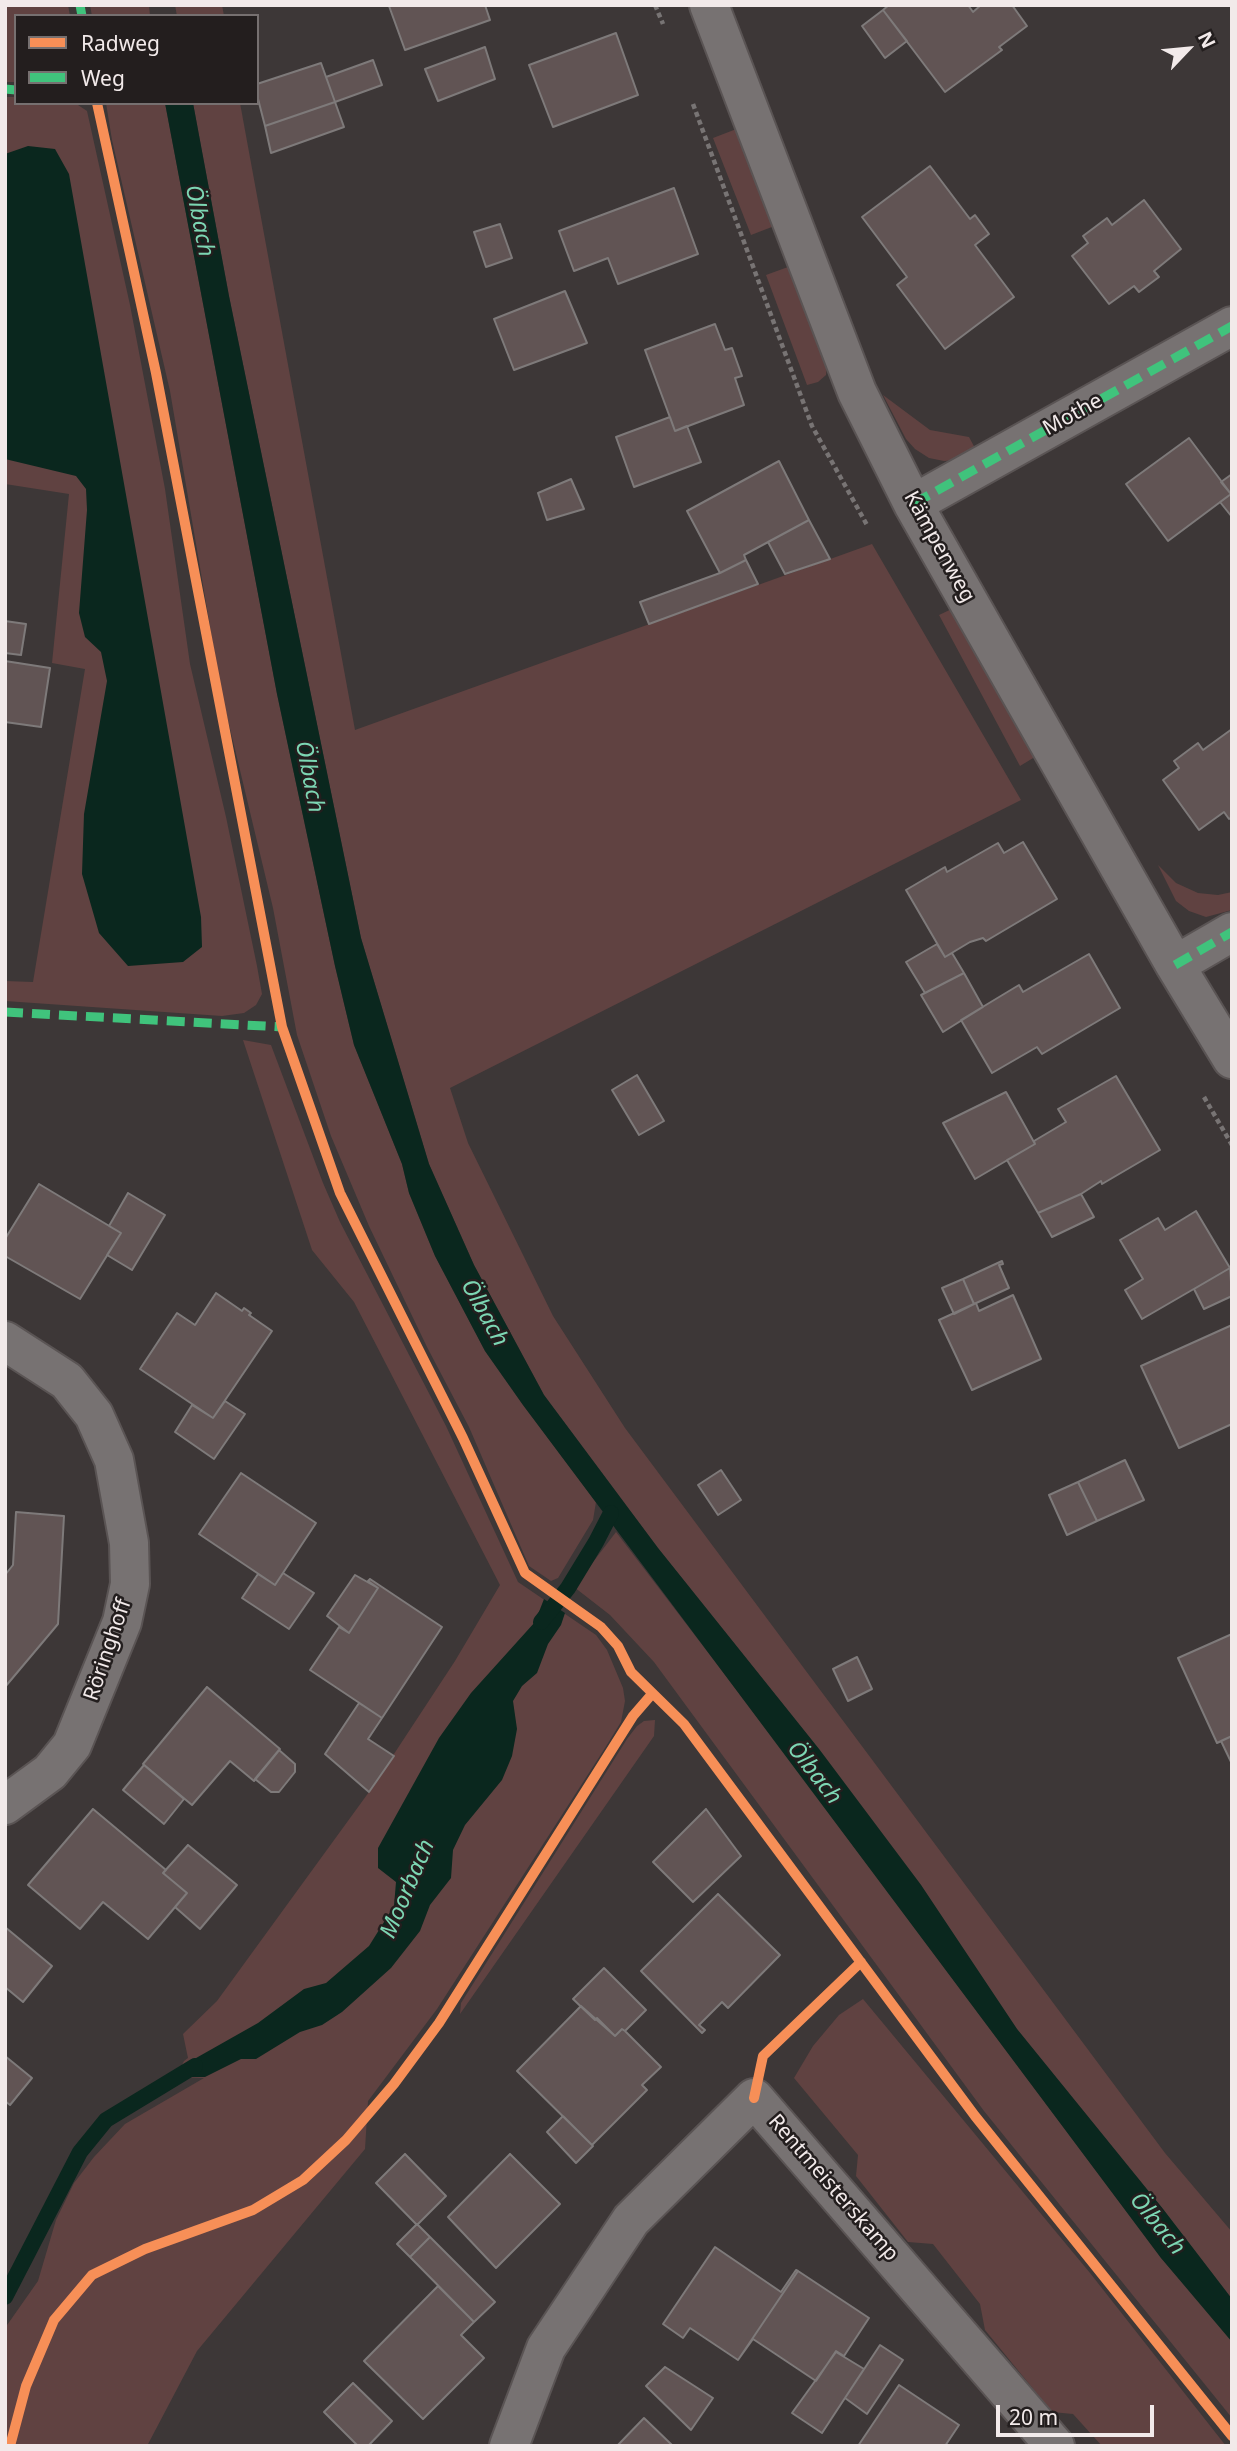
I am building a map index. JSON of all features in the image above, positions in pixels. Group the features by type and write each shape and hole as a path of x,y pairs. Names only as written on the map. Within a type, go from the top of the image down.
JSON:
{"street":[{"name":"Kämpenweg","path":"709,5 857,392 913,504 1175,965 1232,1059"},
{"name":"Mothe","path":"913,504 1232,326"},
{"path":"1175,965 1232,932"},
{"name":"Röringhoff","path":"5,1341 67,1381 94,1415 114,1460 129,1543 130,1584 122,1622 72,1745 50,1772 5,1805"},
{"name":"Rentmeisterskamp","path":"509,2446 546,2348 631,2220 754,2098 1055,2446"}],"shaded area":[{"path":"5,5 68,5 70,14 14,14 14,82 5,82"},
{"path":"90,5 149,5 150,14 92,14"},
{"path":"175,5 222,5 224,14 177,14"},
{"path":"5,97 14,97 14,105 78,105 87,111 130,305 165,489 190,664 226,817 262,994 256,1005 244,1013 222,1016 5,1001 5,981 33,982 85,669 52,663 69,494 5,484"},
{"path":"106,105 165,105 277,694 354,1045 402,1164 409,1193 435,1256 485,1351 596,1502 593,1520 558,1578 551,1581 529,1566 469,1427 369,1226 331,1136 297,1035 273,908 221,691 170,391"},
{"path":"193,105 240,105 355,730 872,544 1021,800 450,1088 468,1143 553,1316 625,1428 1165,2153 1232,2232 1232,2299 1017,2029 921,1885 819,1749 658,1548 544,1395 474,1265 429,1164 361,938 229,296"},
{"path":"739,128 777,225 751,235 713,138"},
{"path":"788,267 827,365 826,375 818,382 807,385 766,275"},
{"path":"883,395 930,430 969,437 976,450 955,460 929,458 906,439"},
{"path":"958,606 1043,752 1020,766 939,615"},
{"path":"1158,865 1176,883 1198,893 1218,895 1232,892 1232,910 1206,917 1189,911 1176,901"},
{"path":"243,1040 271,1045 340,1222 446,1426 518,1582 596,1635 607,1650 623,1688 625,1701 621,1722 605,1748 437,2009 368,2101 365,2149 197,2351 147,2446 5,2446 5,2328 38,2281 56,2220 74,2183 125,2124 204,2078 176,2077 188,2058 183,2034 217,2001 369,1792 455,1661 500,1585 354,1302 312,1250"},
{"path":"616,1532 1161,2258 1232,2338 1232,2418 984,2111 654,1662 610,1615 574,1587"},
{"path":"655,1720 654,1736 460,2014 461,2003 627,1739 644,1721"},
{"path":"863,1999 1090,2273 1226,2446 1102,2446 1073,2414 1052,2412 985,2330 980,2304 933,2244 908,2242 856,2176 858,2155 794,2078 813,2046 839,2015"}],"water":[{"name":"Ölbach","path":"165,105 193,105 229,296 361,938 429,1164 474,1265 544,1395 658,1548 819,1749 921,1885 1017,2029 1232,2299 1232,2342 1161,2258 485,1351 435,1256 409,1193 402,1164 354,1045 277,694"},
{"path":"28,146 55,149 69,174 201,917 202,947 183,962 128,966 99,933 82,874 84,814 107,681 101,652 85,637 79,613 87,510 86,489 76,476 5,459 5,154"},
{"path":"544,1599 565,1613 561,1625 548,1644 537,1673 522,1686 513,1701 517,1729 512,1756 502,1780 465,1825 453,1850 451,1878 430,1905 420,1931 391,1968 342,2012 322,2025 300,2032 256,2059 241,2059 205,2077 176,2077 179,2069 189,2062 258,2023 304,1989 326,1983 369,1946 394,1906 396,1882 378,1868 378,1848 439,1738 471,1693 535,1622"}],"building":[{"path":"485,5 490,20 405,50 389,6"},
{"path":"889,5 968,5 973,12 981,5 1012,5 1027,26 999,47 1002,50 945,92 883,10"},
{"path":"883,10 907,41 885,58 862,26"},
{"path":"616,33 638,95 553,127 529,65"},
{"path":"485,47 495,79 438,101 425,69"},
{"path":"373,60 382,85 335,102 326,77"},
{"path":"321,63 335,102 265,126 259,103 259,83"},
{"path":"335,102 344,127 271,153 265,126"},
{"path":"930,166 970,219 975,215 989,234 975,245 1014,297 945,349 897,285 907,277 862,217"},
{"path":"674,188 698,254 618,284 608,258 574,271 559,231"},
{"path":"1144,200 1181,249 1154,271 1159,277 1139,292 1134,286 1109,304 1072,256 1088,243 1083,236 1107,218 1112,225"},
{"path":"500,224 512,258 486,267 474,232"},
{"path":"565,291 587,343 514,370 494,319"},
{"path":"715,324 725,350 732,348 742,376 735,378 744,405 675,431 645,350"},
{"path":"670,417 675,431 687,426 701,462 634,487 616,437"},
{"path":"1189,438 1231,494 1168,541 1126,484"},
{"path":"779,461 809,520 744,555 746,560 720,573 687,511"},
{"path":"1232,474 1232,517 1220,502 1231,494 1221,482"},
{"path":"571,479 584,509 547,520 538,493"},
{"path":"809,520 830,559 785,574 768,542"},
{"path":"746,560 758,584 649,624 640,602 720,573"},
{"path":"5,621 26,624 21,655 5,653"},
{"path":"5,661 50,668 41,727 5,722"},
{"path":"1232,729 1232,817 1229,819 1224,812 1199,830 1163,780 1179,768 1174,761 1198,743 1203,750"},
{"path":"1023,842 1057,899 986,941 983,938 970,942 945,957 906,890 945,867 947,872 998,843 1004,853"},
{"path":"937,944 945,957 952,953 964,973 925,993 906,962"},
{"path":"1089,954 1120,1008 1042,1054 1037,1047 992,1073 961,1020 1019,985 1023,992"},
{"path":"964,973 983,1007 943,1032 921,995"},
{"path":"637,1075 664,1121 639,1135 612,1090"},
{"path":"1116,1076 1160,1150 1102,1184 1101,1181 1081,1194 1038,1213 1007,1160 1066,1122 1058,1109"},
{"path":"1006,1092 1035,1144 975,1179 943,1123"},
{"path":"39,1184 121,1233 80,1299 5,1256 5,1239"},
{"path":"128,1193 165,1215 132,1270 107,1255 121,1233 109,1226"},
{"path":"1081,1194 1094,1217 1052,1237 1038,1213"},
{"path":"1196,1211 1230,1268 1142,1319 1125,1290 1143,1279 1120,1240 1158,1218 1165,1230"},
{"path":"1002,1261 1003,1264 999,1265 1009,1288 974,1304 963,1279"},
{"path":"1230,1268 1232,1296 1204,1309 1194,1289"},
{"path":"963,1279 974,1304 954,1314 942,1288"},
{"path":"216,1293 242,1311 244,1308 251,1313 249,1315 272,1331 213,1418 140,1369 177,1313 195,1325"},
{"path":"1013,1295 1041,1359 972,1390 939,1320 976,1303 979,1311"},
{"path":"1232,1325 1232,1424 1179,1448 1141,1366"},
{"path":"225,1401 245,1414 214,1459 175,1432 192,1405 213,1418"},
{"path":"1125,1460 1144,1500 1097,1521 1078,1482"},
{"path":"721,1470 741,1500 718,1515 698,1485"},
{"path":"241,1473 316,1523 275,1585 199,1534"},
{"path":"1078,1482 1097,1521 1067,1535 1049,1495"},
{"path":"16,1512 64,1516 58,1624 5,1687 5,1575 13,1565"},
{"path":"283,1573 314,1593 289,1629 242,1598 258,1574 275,1585"},
{"path":"355,1575 378,1588 349,1633 327,1616"},
{"path":"370,1579 442,1627 382,1718 310,1670 339,1627 349,1633 378,1588 368,1581"},
{"path":"1232,1634 1232,1736 1217,1743 1178,1658"},
{"path":"857,1657 872,1689 848,1701 833,1669"},
{"path":"207,1687 280,1749 254,1781 230,1761 192,1805 143,1764"},
{"path":"359,1703 382,1718 368,1739 394,1756 369,1792 325,1754"},
{"path":"1232,1736 1232,1764 1221,1741"},
{"path":"279,1750 295,1764 295,1772 279,1792 271,1792 255,1779"},
{"path":"144,1765 184,1799 164,1824 123,1790"},
{"path":"93,1809 166,1870 163,1873 187,1893 148,1939 103,1902 80,1929 28,1885"},
{"path":"706,1809 741,1856 693,1902 653,1862"},
{"path":"188,1845 237,1885 200,1929 175,1907 187,1893 163,1873"},
{"path":"718,1894 780,1955 728,2008 722,2002 699,2025 705,2030 702,2033 641,1971"},
{"path":"5,1927 52,1966 23,2002 5,1987"},
{"path":"604,1968 646,2010 625,2031 622,2029 615,2036 573,1999"},
{"path":"581,2006 615,2036 622,2029 625,2031 661,2067 642,2085 647,2090 592,2145 517,2071"},
{"path":"5,2056 32,2078 10,2105 5,2101"},
{"path":"563,2116 593,2146 576,2163 547,2132"},
{"path":"405,2154 446,2196 417,2225 376,2183"},
{"path":"510,2154 560,2204 496,2268 448,2217"},
{"path":"417,2224 430,2237 410,2257 397,2244"},
{"path":"430,2237 495,2302 474,2322 410,2257"},
{"path":"715,2247 781,2292 796,2270 798,2271 738,2360 690,2328 683,2338 663,2324"},
{"path":"798,2271 869,2318 844,2356 836,2351 816,2381 753,2339 738,2360"},
{"path":"438,2286 474,2322 461,2335 484,2358 423,2419 364,2361"},
{"path":"880,2345 903,2360 867,2414 845,2398"},
{"path":"836,2352 864,2369 822,2433 792,2413"},
{"path":"665,2367 713,2398 691,2430 646,2386"},
{"path":"353,2383 392,2421 368,2446 358,2446 324,2412"},
{"path":"899,2385 959,2425 945,2446 858,2446"},
{"path":"644,2418 673,2446 617,2446"}],"waterway":[{"name":"Moorbach","path":"541,1622 568,1588 611,1513"},
{"name":"Moorbach","path":"5,2297 80,2152 106,2120 195,2066"}],"marked path":[{"path":"80,5 82,14"},
{"path":"5,89 14,90"},
{"path":"913,504 1232,326"},
{"path":"1175,965 1232,932"},
{"path":"5,1012 282,1027"}],"cycle path":[{"path":"97,105 156,373 282,1027 340,1193 463,1438 525,1573 601,1627 618,1646 631,1672 684,1724 975,2116 1232,2436"},
{"path":"10,2446 26,2386 54,2320 92,2275 145,2249 253,2210 303,2180 346,2140 394,2084 439,2023 633,1716 652,1694"},
{"path":"754,2098 763,2056 861,1962"}]}
